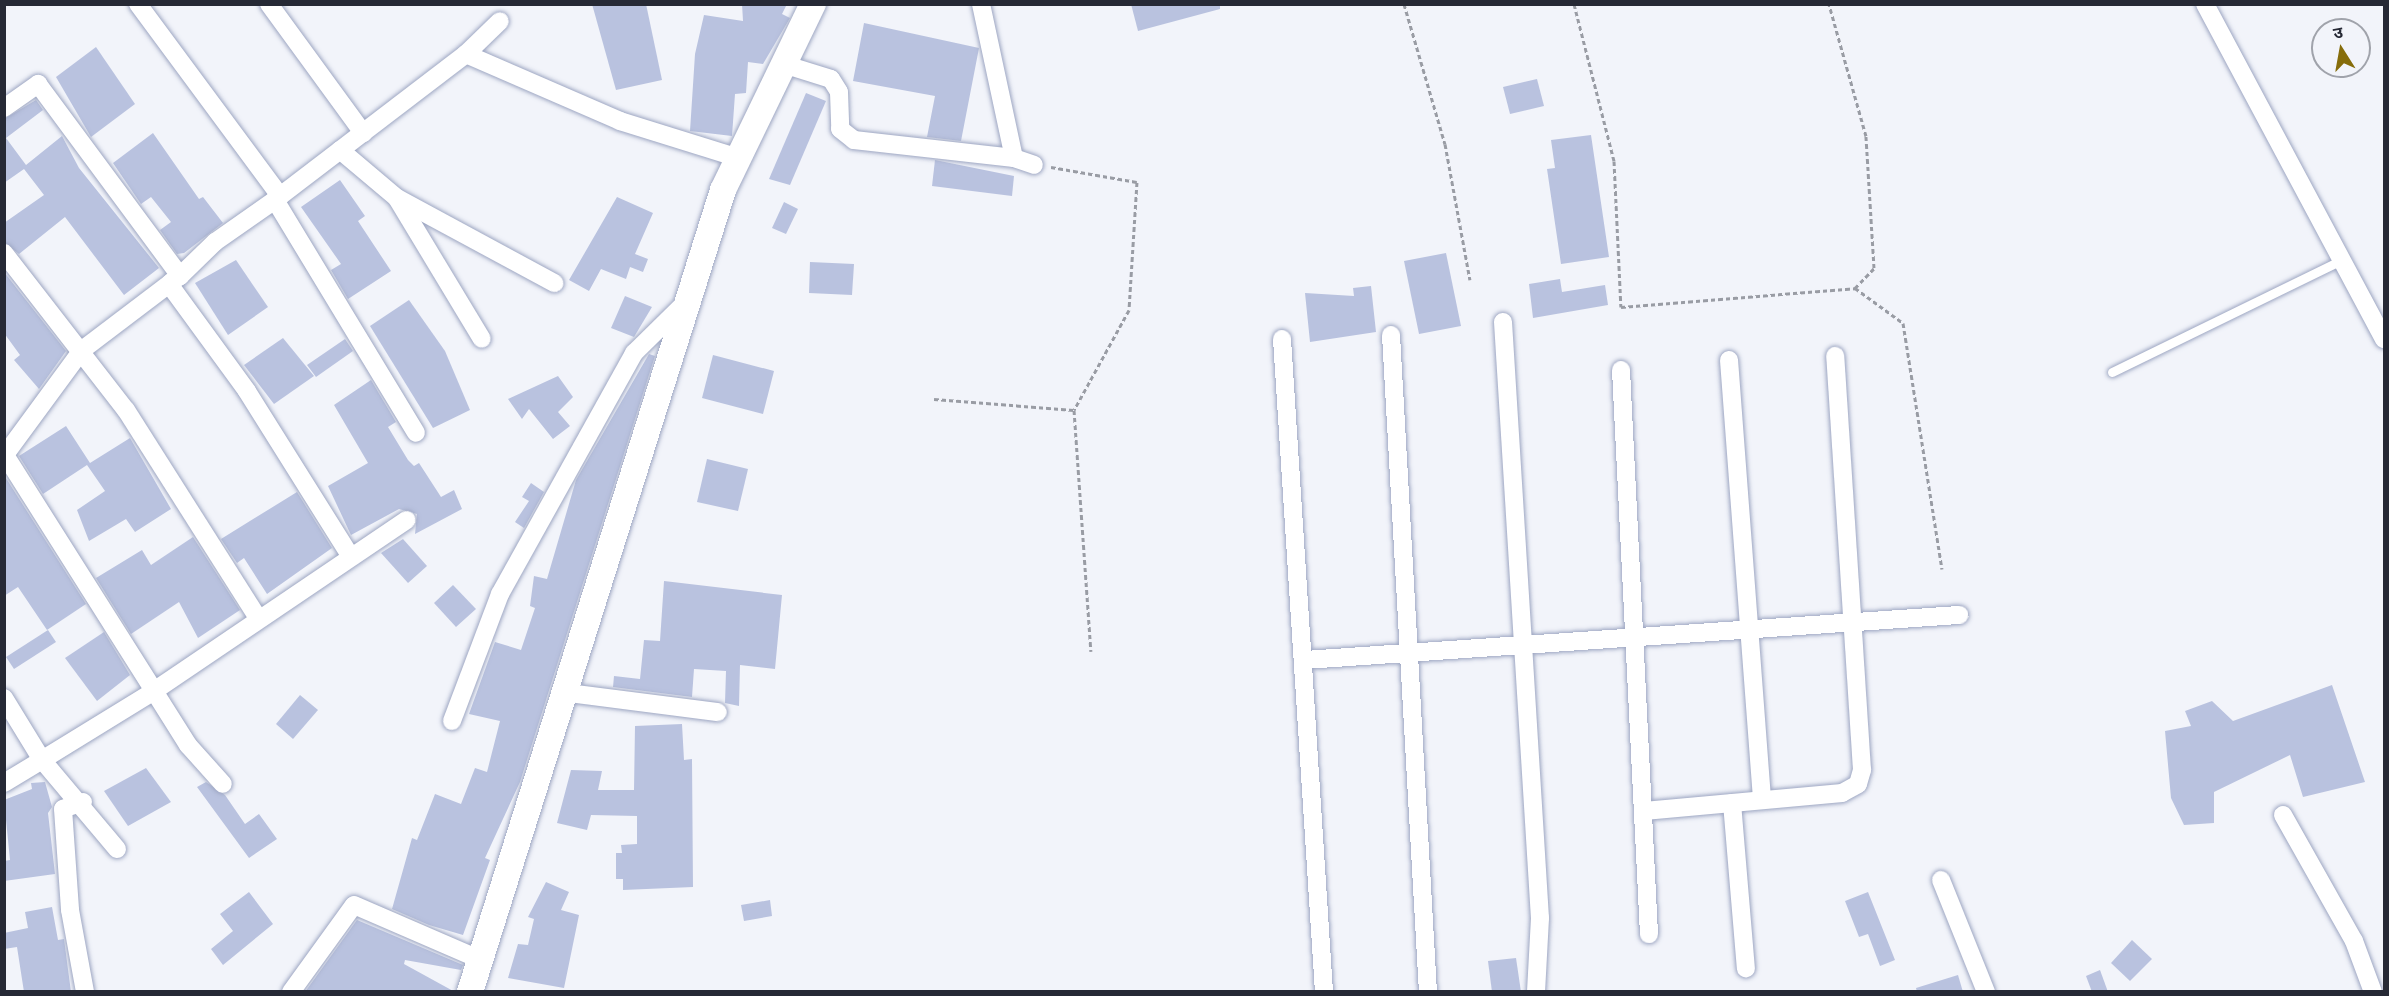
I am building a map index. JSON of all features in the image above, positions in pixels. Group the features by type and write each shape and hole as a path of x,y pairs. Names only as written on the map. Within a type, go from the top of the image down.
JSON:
{"main road":[{"path":"470,992 561,692 687,301 738,158 813,4"}],"street":[{"path":"138,4 278,198 416,433"},
{"path":"269,4 363,133"},
{"path":"981,4 1014,158"},
{"path":"2205,4 2385,339"},
{"path":"223,784 188,745 5,455 82,350 174,280 215,242 278,198 466,54 500,21"},
{"path":"466,54 620,121 738,158"},
{"path":"783,64 831,79 839,92 840,129 854,140 1014,158 1035,165"},
{"path":"4,108 38,84 174,280 351,557"},
{"path":"340,150 397,198 554,283"},
{"path":"397,198 482,339"},
{"path":"4,253 82,350 126,410 258,618"},
{"path":"452,721 500,594 634,352 687,301"},
{"path":"1503,322 1525,646 1540,918 1536,992"},
{"path":"1391,335 1411,655 1428,992"},
{"path":"1282,339 1305,660 1324,992"},
{"path":"1644,811 1842,793 1858,784 1862,770 1835,356"},
{"path":"1729,360 1762,800"},
{"path":"1622,370 1637,638 1648,934"},
{"path":"4,783 154,691 258,618 407,520"},
{"path":"1305,660 1411,655 1959,615"},
{"path":"561,692 718,712"},
{"path":"4,698 42,760 83,802 117,849"},
{"path":"83,802 63,809 70,910 85,992"},
{"path":"1732,803 1746,968"},
{"path":"2283,815 2333,901 2373,992"},
{"path":"1941,880 1986,992"},
{"path":"291,992 354,904 479,959"}],"lane":[{"path":"2112,372 2342,260"}],"path":[{"path":"1404,4 1445,144 1470,280"},
{"path":"1574,4 1614,161 1621,307 1855,288 1903,323 1942,570"},
{"path":"1829,4 1866,136 1874,268 1855,288"},
{"path":"1035,165 1137,182 1129,310 1074,410 1091,651"},
{"path":"934,399 1074,410"}],"building":[{"path":"592,4 646,4 662,80 616,90"},
{"path":"742,4 787,4 782,14 790,18 763,64 748,62 746,93 735,94 732,136 690,131 695,54 704,15 743,21"},
{"path":"1131,4 1220,4 1220,9 1138,31"},
{"path":"864,23 979,48 961,141 927,137 935,96 853,81"},
{"path":"96,47 135,104 91,137 56,77"},
{"path":"1537,79 1544,106 1510,114 1503,87"},
{"path":"806,93 826,101 790,185 769,179"},
{"path":"36,100 43,110 6,138 26,165 62,136 79,168 159,268 124,295 65,217 19,254 4,242 4,223 44,195 24,169 4,183 4,119"},
{"path":"153,133 199,199 203,197 223,223 184,253 177,254 160,230 171,222 151,197 141,204 113,163"},
{"path":"1591,135 1609,257 1561,264 1547,169 1555,168 1551,140"},
{"path":"935,160 1014,176 1012,196 932,186"},
{"path":"340,180 365,216 358,221 391,271 348,299 331,270 341,264 301,207"},
{"path":"617,197 653,213 635,254 648,259 643,272 630,267 626,279 601,269 589,291 569,280"},
{"path":"784,202 798,209 786,234 772,228"},
{"path":"1446,253 1461,326 1419,334 1404,261"},
{"path":"236,260 268,307 228,335 195,283"},
{"path":"810,262 854,264 852,295 809,293"},
{"path":"4,272 66,351 39,389 14,360 20,355 4,333"},
{"path":"1560,279 1562,292 1605,285 1608,305 1533,318 1529,284"},
{"path":"1371,286 1376,332 1310,342 1305,293 1354,296 1353,288"},
{"path":"625,296 652,307 634,337 611,328"},
{"path":"409,300 445,351 470,410 433,428 370,326"},
{"path":"283,338 314,376 274,404 244,365"},
{"path":"345,339 353,351 316,377 307,365"},
{"path":"649,354 655,356 520,782 485,858 490,860 463,935 429,925 392,909 412,838 417,840 435,794 461,804 475,768 487,772 500,721 469,714 495,642 521,650 535,608 530,606 534,576 547,579 576,480"},
{"path":"713,355 774,371 763,414 702,398"},
{"path":"558,376 573,397 558,412 570,426 553,439 529,409 522,419 508,399"},
{"path":"371,380 396,422 388,427 408,460 414,466 419,463 441,497 454,490 462,509 415,534 417,514 399,509 351,535 328,486 368,463 334,405"},
{"path":"66,426 90,463 130,438 171,509 135,532 126,519 89,541 77,510 105,491 87,465 43,494 19,456"},
{"path":"707,459 748,469 738,511 697,502"},
{"path":"4,475 86,604 47,630 18,587 4,596"},
{"path":"531,483 544,492 524,528 515,522 529,501 522,497"},
{"path":"297,492 332,548 267,594 244,558 237,563 221,539"},
{"path":"193,537 240,610 198,638 179,602 131,634 96,578 142,550 151,565"},
{"path":"403,539 427,566 408,583 381,553"},
{"path":"664,581 782,595 775,669 740,665 739,706 725,703 726,671 694,669 692,697 613,687 614,676 640,679 644,640 660,641"},
{"path":"453,585 476,609 456,627 434,603"},
{"path":"48,630 56,642 14,669 6,657"},
{"path":"104,632 130,675 97,701 65,658"},
{"path":"2332,685 2365,782 2303,797 2290,755 2214,792 2214,823 2184,825 2171,798 2165,731 2191,726 2185,711 2212,701 2233,721"},
{"path":"300,695 318,710 293,739 276,724"},
{"path":"682,724 684,760 692,759 693,887 623,890 623,879 616,879 616,853 622,853 621,845 637,844 637,816 591,815 587,830 557,823 571,770 602,771 598,790 634,790 635,726"},
{"path":"146,768 171,802 128,826 104,791"},
{"path":"45,782 52,807 48,813 55,874 4,881 4,861 10,860 4,800 32,789 31,783"},
{"path":"206,782 225,795 245,824 259,814 277,839 249,858 197,787"},
{"path":"546,882 569,892 561,910 579,915 564,988 508,978 518,944 528,945 534,919 528,917"},
{"path":"249,892 273,924 223,965 211,949 233,931 220,914"},
{"path":"1868,892 1895,960 1880,966 1868,934 1859,937 1845,901"},
{"path":"770,900 772,916 744,921 741,905"},
{"path":"52,907 58,940 64,939 71,992 24,992 17,947 4,949 4,933 28,928 25,912"},
{"path":"357,920 463,965 461,970 405,960 404,964 455,992 305,992"},
{"path":"2132,940 2152,959 2130,981 2111,963"},
{"path":"1516,958 1521,992 1492,992 1488,961"},
{"path":"2100,970 2108,992 2092,992 2086,976"},
{"path":"1958,975 1963,992 1917,992 1916,988"}]}
